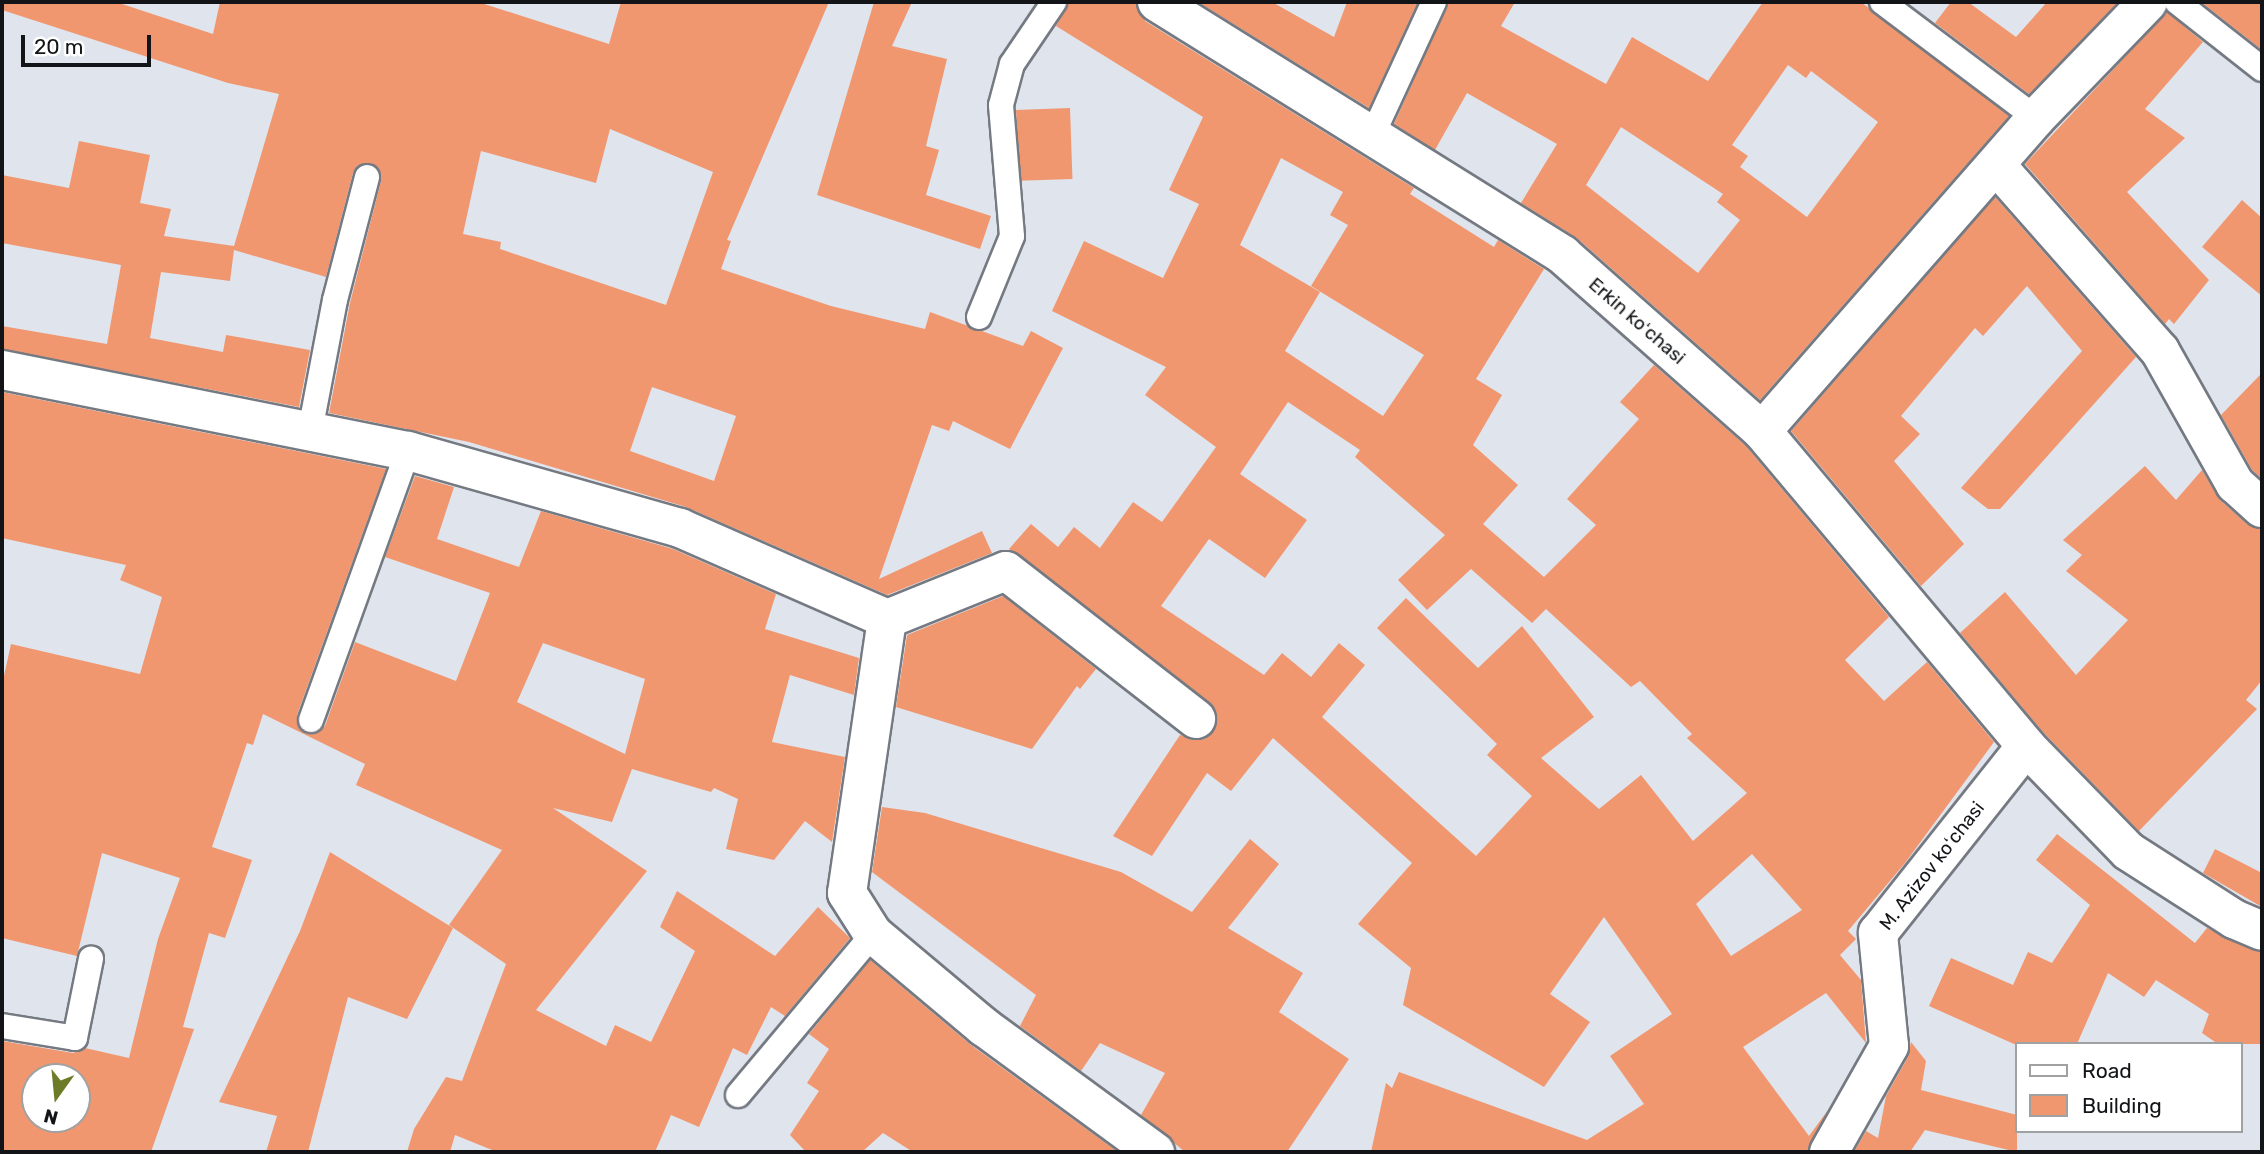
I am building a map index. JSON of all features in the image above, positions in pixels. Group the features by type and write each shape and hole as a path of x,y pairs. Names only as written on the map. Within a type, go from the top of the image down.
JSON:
{"street":[{"name":"Erkin koʻchasi","path":"1157,2 1563,255 1762,431 2026,746 2128,851 2234,919 2262,931"},
{"path":"1762,431 2036,118 2148,2"},
{"path":"1996,165 2160,351 2235,484 2262,508"},
{"path":"2,370 408,451 680,528 887,619 1006,571 1196,719"},
{"path":"887,619 847,893 873,934 984,1027 1155,1152"},
{"name":"M. Azizov koʻchasi","path":"1829,1152 1889,1046 1878,933 2026,746"}],"lane":[{"path":"979,317 1012,236 1001,105 1012,64 1054,2"},
{"path":"1371,136 1434,2"},
{"path":"1882,2 2036,118"},
{"path":"2177,2 2262,69"},
{"path":"310,431 335,300 367,177"},
{"path":"311,720 408,451"},
{"path":"738,1095 873,934"},
{"path":"2,1026 75,1038 91,959"}],"building":[{"path":"2,2 116,2 213,34 220,2 478,2 609,44 621,2 829,2 727,240 731,241 721,269 831,306 925,329 930,312 1023,346 1031,331 1063,348 1010,449 953,421 949,431 932,425 879,579 982,531 992,553 887,595 686,507 469,442 329,413 350,303 381,181 378,167 370,163 357,166 353,173 326,277 234,250 230,281 161,272 150,338 223,352 226,335 310,350 299,407 2,349 2,326 107,344 121,265 2,243 2,175 69,188 79,141 150,155 140,203 171,209 164,236 234,246 279,94 228,83 2,10","holes":["610,129 713,172 666,305 500,249 501,242 463,234 481,151 596,183","652,387 736,416 714,481 630,451"]},
{"path":"874,2 912,2 892,46 947,59 926,146 939,150 926,195 991,216 980,249 817,195"},
{"path":"1069,2 1135,2 1145,21 1414,188 1410,194 1494,247 1498,240 1544,269 1476,379 1502,395 1473,445 1518,485 1483,524 1544,577 1596,525 1567,499 1639,419 1620,402 1654,365 1746,446 1889,617 1845,660 1884,701 1927,662 1994,742 1905,863 1848,931 1856,939 1840,955 1861,980 1866,1043 1826,993 1743,1047 1809,1136 1828,1110 1807,1152 1371,1152 1386,1083 1392,1088 1399,1072 1587,1140 1644,1104 1610,1056 1672,1014 1604,917 1550,994 1590,1022 1544,1087 1403,1005 1411,968 1358,924 1412,863 1273,738 1231,791 1207,773 1152,856 1113,836 1180,735 1192,740 1205,739 1217,723 1216,711 1009,549 1031,524 1058,547 1074,527 1100,548 1133,502 1162,522 1216,447 1145,395 1166,367 1052,311 1084,241 1163,278 1199,204 1169,190 1203,117 1056,26","holes":["1281,158 1343,192 1330,215 1348,225 1311,286 1424,355 1383,416 1285,351 1320,292 1240,245","1288,402 1360,450 1355,457 1445,535 1398,580 1427,610 1471,569 1532,623 1546,609 1631,687 1640,681 1692,734 1687,738 1747,793 1693,841 1641,775 1599,809 1541,758 1594,717 1522,626 1478,668 1406,598 1377,628 1497,744 1487,755 1532,796 1476,856 1322,717 1365,665 1339,643 1311,677 1282,653 1264,675 1161,606 1209,539 1265,578 1307,520 1240,474","1752,854 1802,910 1731,956 1696,904"]},
{"path":"1198,2 1272,2 1334,37 1347,2 1418,2 1369,108"},
{"path":"1449,2 1515,2 1501,26 1606,84 1632,37 1708,81 1763,2 1861,2 2009,116 1760,400 1577,238 1521,203 1557,144 1467,93 1435,150 1394,124","holes":["1788,65 1806,78 1811,71 1878,122 1807,217 1740,167 1748,156 1732,145","1621,127 1723,194 1717,202 1740,220 1698,273 1586,185"]},
{"path":"1951,2 1968,2 2016,37 2047,2 2118,2 2029,94 1935,23"},
{"path":"2201,2 2262,2 2262,50"},
{"path":"2167,12 2203,42 2145,109 2185,138 2127,192 2209,280 2174,324 2169,319 2165,324 2025,164"},
{"path":"1070,108 1072,179 1019,181 1016,110"},
{"path":"1995,197 2136,357 2000,509 1988,509 1961,488 2082,351 2027,286 1983,336 1975,328 1901,416 1920,434 1894,461 1964,544 1921,586 1791,431"},
{"path":"2242,200 2262,218 2262,296 2202,247"},
{"path":"2262,373 2262,479 2252,470 2221,415"},
{"path":"2,392 386,469 297,715 299,729 307,734 314,734 325,726 355,642 456,681 490,593 385,557 415,476 454,487 437,539 519,567 541,511 673,549 776,594 765,629 859,658 854,695 790,675 772,742 845,757 832,842 805,821 774,860 726,849 738,799 714,788 711,792 632,769 612,822 553,808 647,871 536,1010 606,1046 615,1025 651,1042 695,951 660,927 677,891 775,956 818,907 850,938 785,1016 771,1007 747,1055 733,1048 699,1127 671,1115 655,1152 497,1152 455,1135 450,1152 407,1152 414,1129 446,1077 462,1081 506,964 449,925 502,850 356,785 365,764 263,714 253,745 247,743 212,847 252,860 225,938 209,933 183,1027 194,1029 151,1152 2,1152 2,1041 73,1053 85,1048 129,1058 158,939 180,878 102,853 77,956 2,938 2,685 11,644 140,674 162,597 120,580 126,565 2,538","holes":["543,643 645,679 625,754 517,702"]},
{"path":"2145,466 2176,500 2202,470 2220,500 2247,524 2262,529 2262,680 2246,700 2257,709 2139,831 2042,731 1960,633 2005,592 2076,675 2128,620 2066,571 2082,555 2063,540"},
{"path":"1003,596 1096,669 1080,689 1077,686 1032,749 896,707 907,635"},
{"path":"882,807 925,813 1121,872 1192,912 1250,839 1279,864 1228,928 1303,973 1279,1012 1349,1059 1287,1152 1185,1152 1141,1115 1165,1073 1100,1043 1081,1071 1020,1026 1036,995 872,872"},
{"path":"2057,834 2195,943 2207,928 2262,952 2262,1044 2215,1042 2202,1033 2209,1014 2156,980 2144,997 2108,973 2078,1042 2014,1044 1929,1006 1951,958 2013,985 2028,952 2052,963 2090,905 2036,860"},
{"path":"2215,849 2262,873 2262,907 2203,873"},
{"path":"330,852 453,928 407,1019 348,997 308,1152 266,1152 277,1116 219,1102 300,931"},
{"path":"870,960 971,1045 1118,1152 913,1152 883,1133 862,1152 806,1152 790,1135 819,1091 807,1083 829,1049 809,1034"},
{"path":"1911,1042 1926,1061 1921,1090 2016,1115 2017,1152 1925,1130 1910,1152 1854,1152 1866,1131 1878,1138 1886,1096 1908,1057"}]}
